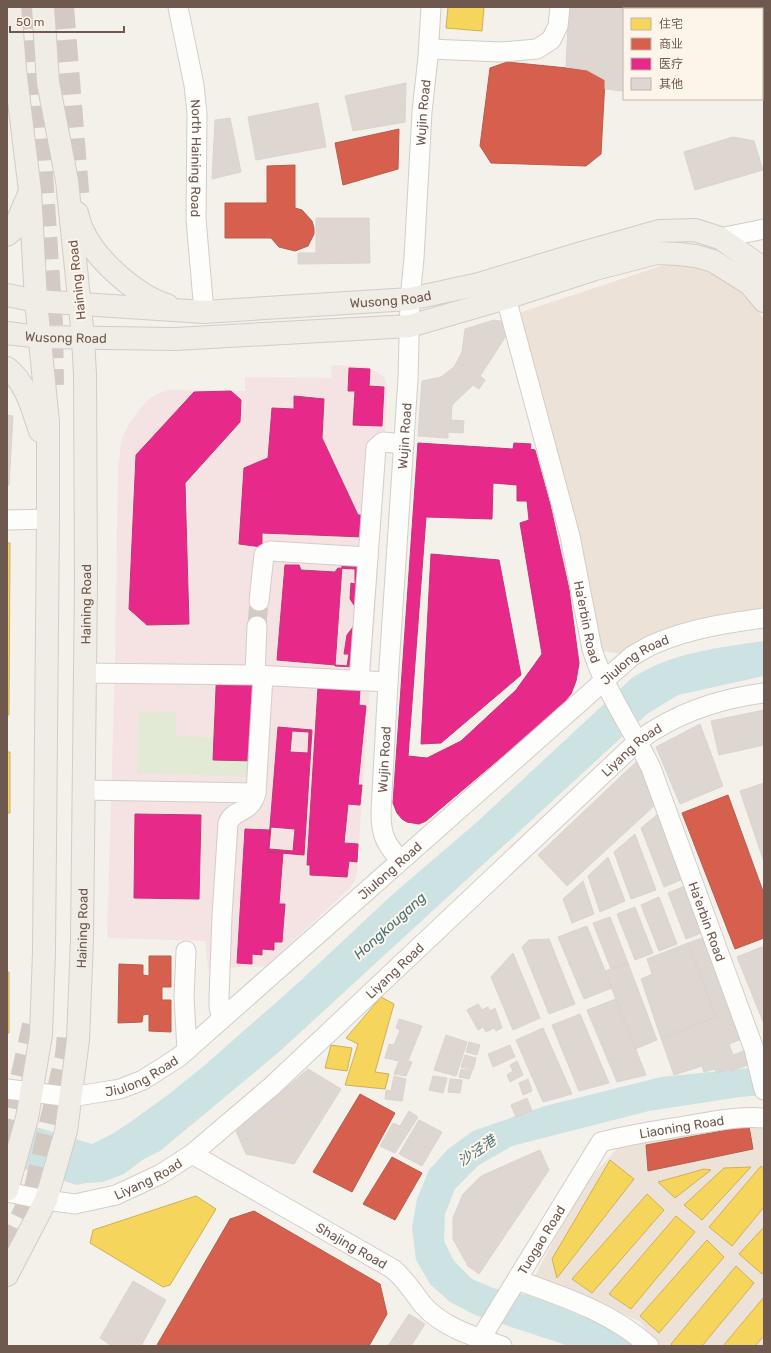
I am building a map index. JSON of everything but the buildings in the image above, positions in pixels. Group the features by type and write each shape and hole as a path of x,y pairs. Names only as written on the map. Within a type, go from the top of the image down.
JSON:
{"main road":[{"path":"9,1185 27,1118 41,1035 44,959 48,519 48,422 36,301 30,191 15,69 10,7"},
{"name":"Haining Road","path":"7,1275 48,1194 66,1131 78,1040 82,938 86,551 86,375 84,338 79,304 67,181 48,82 43,7"},
{"path":"67,181 83,231 93,248 104,260 138,292 158,302 196,311"},
{"path":"7,235 14,229 30,191"},
{"name":"Wusong Road","path":"7,295 36,301 196,311 410,299 487,282 659,231 695,230 720,238"},
{"path":"720,238 760,266 764,271"},
{"name":"Wusong Road","path":"7,333 40,337 175,339 410,326 506,298 595,269 657,253 690,255 713,261 750,284 764,301"},
{"path":"7,368 23,386 31,402 42,437 48,463"}],"street":[{"name":"North Haining Road","path":"178,7 193,79 197,114 196,311"},
{"name":"Wujin Road","path":"400,860 390,848 384,837 381,822 388,682 404,444 410,299 414,258 422,112 429,49 431,7"},
{"path":"429,49 501,52 537,48 551,40 558,26 560,7"},
{"name":"Wusong Road","path":"720,238 764,229"},
{"name":"Ha'erbin Road","path":"506,298 565,516 592,649 597,666 607,687 636,736 651,768 754,1049 764,1090"},
{"path":"359,680 376,448 383,442 404,444"},
{"path":"7,520 48,519"},
{"path":"258,601 264,554 270,551 368,557"},
{"name":"Jiulong Road","path":"7,1089 71,1097 108,1091 131,1085 154,1073 179,1057 400,860 607,687 632,656 658,642 681,634 746,620 764,618"},
{"path":"222,1019 219,1007 219,998 222,916 228,823 234,815 244,810 254,802 256,793 259,676 257,626"},
{"path":"85,673 259,676 388,682"},
{"name":"Liyang Road","path":"9,1185 48,1194 75,1204 116,1195 161,1174 192,1154 272,1086 636,736 713,703 746,695 764,693"},
{"path":"83,790 256,793"},
{"path":"186,951 184,997 187,1050"},
{"name":"Liaoning Road","path":"601,1142 643,1132 742,1118 764,1118"},
{"name":"Tuogao Road","path":"485,1332 601,1142"},
{"name":"Shajing Road","path":"192,1154 393,1269 403,1277 423,1305 439,1319 456,1329 485,1332 502,1346"},
{"path":"513,1286 597,1311 630,1330 650,1346"}],"shaded area":[{"path":"676,261 714,273 738,286 764,319 764,618 632,656 592,649 510,316"},
{"path":"332,365 367,367 384,377 387,386 375,612 357,872 355,880 350,888 266,966 208,969 205,941 107,938 115,668 118,465 122,439 128,425 138,411 149,399 158,393 170,390 245,391 245,377 331,378"},
{"path":"759,1125 764,1129 764,1346 661,1346 639,1321 535,1276 581,1188 619,1147 709,1127"}],"green space":[{"path":"139,711 176,712 176,736 212,737 213,719 257,721 255,777 137,773"}],"water":[{"name":"Hongkougang","path":"764,641 764,676 678,695 647,714 279,1052 160,1151 144,1159 124,1174 103,1182 77,1185 7,1164 7,1118 92,1144 129,1123 169,1094 205,1065 298,983 393,894 477,822 633,677 657,665 686,655 712,649"},
{"name":"沙泾港","path":"749,1068 764,1068 764,1095 740,1097 649,1111 512,1146 479,1165 455,1189 445,1214 444,1241 454,1261 472,1279 493,1288 528,1295 558,1306 607,1327 634,1346 569,1346 475,1315 450,1302 430,1284 416,1260 412,1227 417,1199 429,1170 448,1149 473,1131 545,1106 661,1077"}],"tunnel":[{"path":"31,7 52,324 53,385"},
{"path":"63,7 79,203"},
{"path":"257,626 259,601"},
{"path":"7,1141 33,1025"},
{"path":"7,1248 35,1188 66,1055 68,1035"}]}
